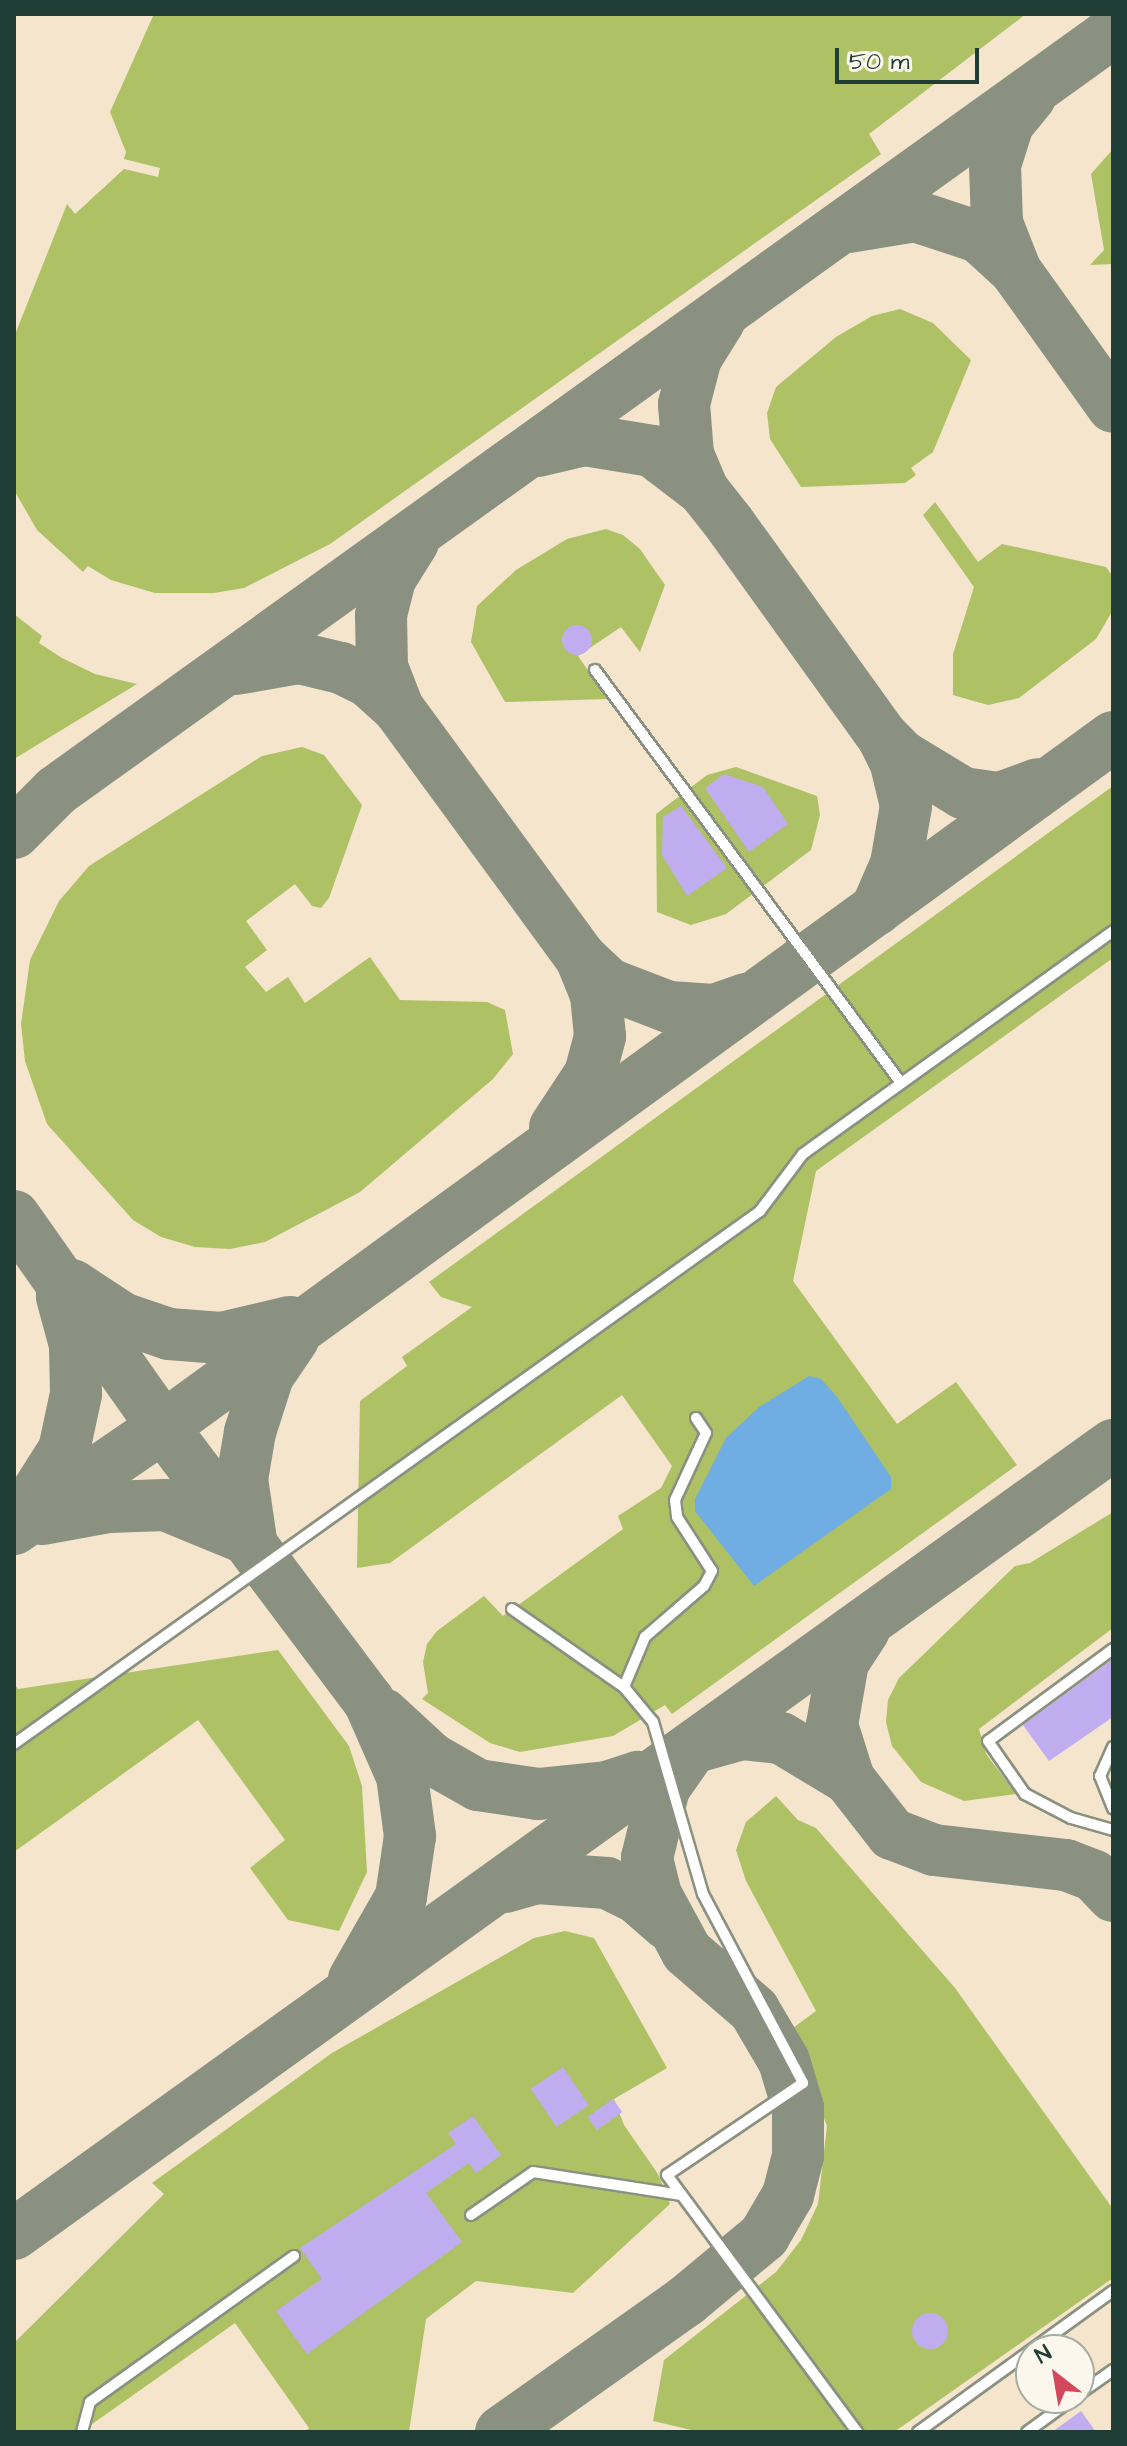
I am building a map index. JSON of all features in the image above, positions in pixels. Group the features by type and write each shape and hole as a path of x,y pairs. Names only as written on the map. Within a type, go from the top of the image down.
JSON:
{"lane":[{"path":"595,670 901,1083"},
{"path":"14,1744 760,1211 803,1154 1113,931"},
{"path":"624,1687 645,1637 696,1594 712,1571 677,1517 675,1500 706,1433 696,1418"},
{"path":"512,1609 624,1687 653,1722 703,1894 803,2083 667,2175 857,2432"},
{"path":"1113,1649 988,1741 1025,1794 1071,1818 1113,1830"},
{"path":"1113,1747 1100,1776 1113,1809"},
{"path":"471,2215 533,2172 681,2195"},
{"path":"82,2432 90,2402 294,2256"},
{"path":"918,2432 1113,2291"},
{"path":"1095,2383 1113,2370"},
{"path":"1027,2432 1052,2414"}],"green space":[{"path":"154,14 1026,14 869,134 881,154 330,544 244,588 214,593 155,593 111,580 88,566 83,572 37,530 14,490 14,337 67,204 75,214 124,169 158,177 160,168 124,159 126,152 110,112"},
{"path":"1113,149 1113,264 1090,265 1104,250 1091,174"},
{"path":"900,309 933,323 971,360 933,452 911,468 916,475 905,483 801,487 770,439 767,413 776,387 836,337 872,316"},
{"path":"935,502 978,562 1002,544 1106,567 1111,574 1113,610 1096,639 1019,698 988,705 953,695 953,654 974,587 923,515"},
{"path":"606,529 623,535 640,549 665,585 640,652 621,627 578,656 608,699 505,702 471,642 477,606 516,570 567,539"},
{"path":"14,614 42,636 39,643 62,658 95,674 137,684 14,759"},
{"path":"302,747 324,755 362,805 329,898 321,908 312,906 295,884 246,921 267,950 245,967 266,992 288,977 305,1003 370,957 400,1000 487,1002 505,1010 513,1054 493,1079 360,1192 265,1242 230,1249 195,1247 161,1237 133,1220 47,1124 25,1061 21,1024 30,960 59,901 89,866 262,756"},
{"path":"736,767 817,796 820,815 811,850 726,914 691,925 657,912 656,814 707,775"},
{"path":"1113,786 1113,958 816,1171 793,1281 897,1424 956,1382 1017,1465 672,1714 665,1705 613,1736 520,1752 490,1743 422,1699 428,1693 423,1662 427,1644 437,1631 484,1596 503,1616 623,1529 618,1516 661,1488 672,1466 622,1395 390,1563 357,1568 360,1401 407,1366 402,1357 472,1307 441,1297 429,1282"},
{"path":"1113,1512 1113,1628 979,1729 986,1754 1016,1794 964,1801 921,1782 892,1746 886,1722 888,1700 899,1678 1015,1566 1030,1563"},
{"path":"278,1650 349,1746 362,1786 367,1872 339,1931 288,1920 250,1868 285,1840 198,1720 14,1852 14,1683 18,1689"},
{"path":"776,1796 798,1820 816,1828 955,1988 1113,2209 1113,2278 1033,2334 1015,2334 1015,2347 897,2430 700,2432 653,2421 664,2360 776,2272 801,2240 818,2204 827,2126 789,2031 816,2011 746,1881 736,1850 746,1822"},
{"path":"565,1931 594,1938 667,2068 614,2099 624,2125 658,2174 670,2204 573,2293 476,2281 426,2319 409,2432 305,2432 309,2428 235,2323 81,2432 14,2432 14,2343 164,2194 152,2183 332,2053 534,1938"}],"water":[{"path":"809,1376 821,1379 837,1397 891,1477 891,1489 754,1586 695,1511 695,1499 726,1438 759,1407"}],"building":[{"path":"577,625 587,630 592,640 587,650 577,655 567,650 562,640 567,630"},
{"path":"724,774 763,787 788,824 749,852 705,788"},
{"path":"681,806 727,868 687,896 662,855 663,817"},
{"path":"1113,1659 1113,1717 1049,1761 1023,1725"},
{"path":"563,2067 589,2105 556,2127 531,2089"},
{"path":"613,2099 622,2112 597,2130 588,2117"},
{"path":"473,2116 501,2155 476,2173 469,2163 426,2193 462,2242 307,2354 276,2311 322,2279 300,2248 456,2144 448,2133"},
{"path":"930,2313 943,2318 948,2331 943,2344 930,2349 917,2344 912,2331 917,2318"},
{"path":"1077,2414 1083,2414 1096,2432 1052,2432"}],"taxiway":[{"path":"14,833 56,791 1113,32"},
{"path":"1015,269 997,223 995,165 1008,124 1030,97"},
{"path":"848,227 915,216 979,237 1015,270 1113,407"},
{"path":"703,490 688,455 684,404 696,358 719,321"},
{"path":"538,451 585,440 652,451 703,490 729,523 883,737 896,764 906,806 896,864 876,910"},
{"path":"398,708 382,667 381,615 390,579 413,542"},
{"path":"236,669 299,658 341,668 368,681 398,708 581,958 609,984 669,1007 714,1010 746,999"},
{"path":"883,737 902,756 963,793 1000,798 1038,784"},
{"path":"14,1529 163,1427 1113,737"},
{"path":"555,1127 590,1074 600,1036 596,995 581,958"},
{"path":"14,1216 163,1427 369,1701 402,1776 410,1836 401,1897 354,1979"},
{"path":"72,1285 122,1318 169,1334 221,1338 290,1322"},
{"path":"27,1508 64,1450 76,1394 75,1345 62,1297"},
{"path":"251,1540 242,1479 250,1432 268,1376 293,1339"},
{"path":"14,2234 1113,1445"},
{"path":"43,1519 109,1507 165,1505 248,1539"},
{"path":"864,1630 843,1662 832,1725 849,1779 892,1834 934,1850 1066,1865 1094,1876 1113,1896"},
{"path":"383,1714 432,1759 478,1785 538,1794 607,1787 638,1777"},
{"path":"501,2432 686,2301 764,2236 788,2195 798,2156 798,2108 784,2061 754,2010 687,1952 656,1895 647,1858 664,1788 692,1748 742,1734 781,1738 849,1779"},
{"path":"505,1887 537,1878 607,1883 636,1897 667,1924"}]}
